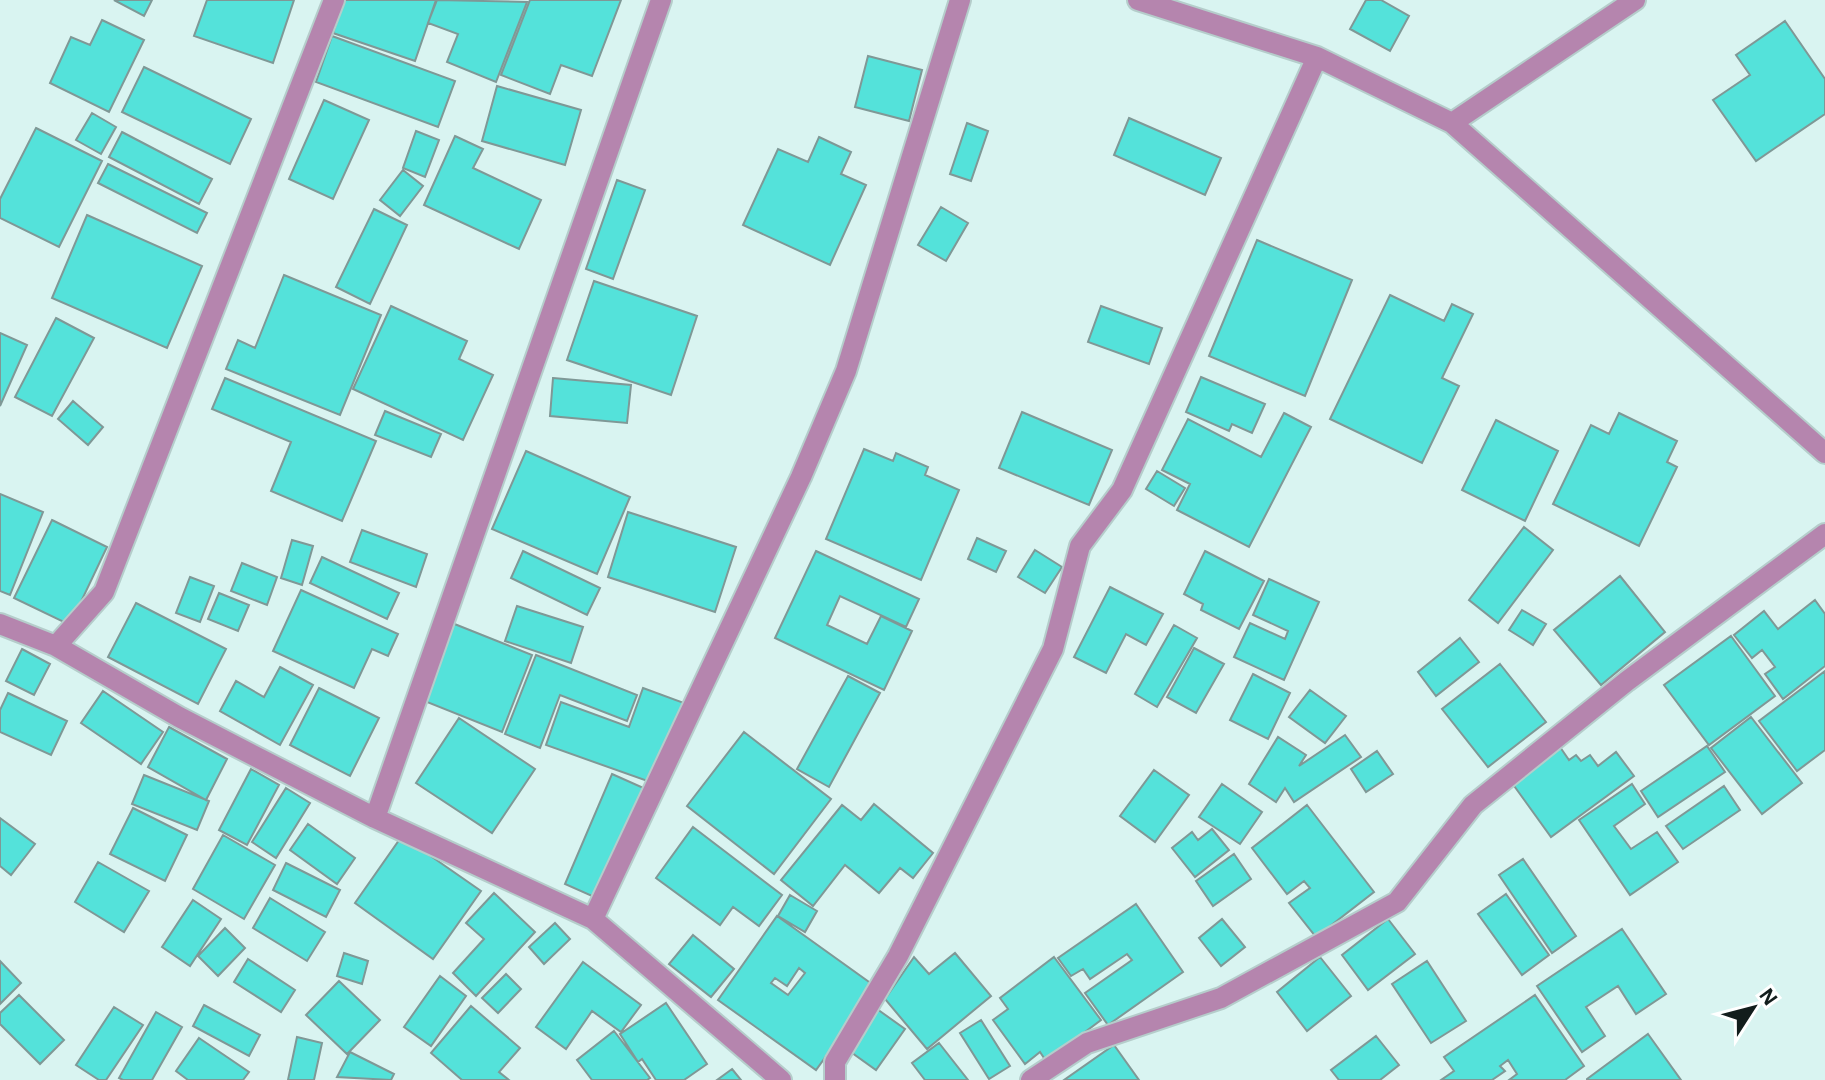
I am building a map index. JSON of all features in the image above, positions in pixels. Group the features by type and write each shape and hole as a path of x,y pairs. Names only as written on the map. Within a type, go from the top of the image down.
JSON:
{"street":[{"path":"56,646 104,592 334,0"},
{"path":"375,818 661,0"},
{"path":"593,919 801,477 846,371 960,0"},
{"path":"1138,0 1317,57 1452,123 1825,453"},
{"path":"1452,123 1635,0"},
{"path":"835,1080 835,1062 898,956 1053,649 1080,546 1122,490 1317,57"},
{"path":"1031,1080 1087,1043 1221,998 1397,902 1473,805 1627,681 1825,534"},
{"path":"0,624 56,646 179,717 375,818 593,919 781,1080"}],"building":[{"path":"114,0 152,0 144,16"},
{"path":"207,0 294,0 273,63 194,36"},
{"path":"344,0 436,0 415,61 333,33"},
{"path":"437,0 527,2 496,82 447,62 458,34 428,23"},
{"path":"530,0 621,0 592,76 561,65 550,94 501,75"},
{"path":"1366,0 1381,0 1409,16 1390,51 1350,29"},
{"path":"102,20 144,40 109,112 50,83 71,37 90,45"},
{"path":"1785,21 1825,79 1825,114 1756,161 1713,100 1750,75 1736,55"},
{"path":"332,36 455,81 438,127 316,82"},
{"path":"868,56 922,70 909,121 855,107"},
{"path":"144,67 251,119 230,164 122,112"},
{"path":"497,86 581,110 565,165 482,141"},
{"path":"324,100 369,120 333,199 289,179"},
{"path":"92,113 116,127 101,154 76,140"},
{"path":"1129,118 1221,158 1205,195 1114,155"},
{"path":"967,123 988,131 971,181 950,174"},
{"path":"36,128 102,161 59,247 0,218 0,199"},
{"path":"416,131 439,140 425,177 403,168"},
{"path":"122,132 212,179 199,204 109,157"},
{"path":"455,136 483,149 473,168 541,200 519,249 424,205"},
{"path":"819,137 851,152 841,174 866,185 830,265 743,225 778,149 808,162"},
{"path":"108,164 207,213 197,233 98,183"},
{"path":"403,170 423,186 400,216 380,200"},
{"path":"617,180 645,190 613,279 586,269"},
{"path":"941,207 968,223 946,261 918,245"},
{"path":"374,209 407,225 370,304 336,287"},
{"path":"87,215 202,266 167,348 52,298"},
{"path":"1257,240 1352,280 1305,396 1209,356"},
{"path":"284,275 381,315 340,415 226,369 238,340 255,348"},
{"path":"594,281 697,316 671,395 567,360"},
{"path":"1390,295 1444,321 1452,304 1473,314 1442,378 1459,386 1422,463 1330,419"},
{"path":"391,306 467,341 459,359 493,375 463,440 353,389"},
{"path":"1101,306 1162,328 1149,364 1088,342"},
{"path":"56,318 94,338 52,416 15,397"},
{"path":"0,333 27,345 0,406"},
{"path":"1201,377 1265,404 1252,433 1232,424 1229,431 1186,412"},
{"path":"225,378 376,441 342,521 271,491 291,442 212,409"},
{"path":"553,378 631,385 627,423 550,416"},
{"path":"73,401 103,427 88,445 58,419"},
{"path":"385,411 441,434 431,457 375,435"},
{"path":"1022,412 1112,450 1089,505 999,468"},
{"path":"1284,413 1311,427 1249,547 1177,510 1190,484 1162,470 1188,419 1261,457"},
{"path":"1619,413 1677,441 1667,462 1677,467 1639,546 1553,504 1591,425 1609,434"},
{"path":"1496,420 1558,451 1525,521 1462,490"},
{"path":"864,449 893,461 896,453 928,467 925,475 959,490 921,580 826,539"},
{"path":"526,451 630,497 597,574 492,529"},
{"path":"1157,471 1185,488 1174,506 1146,489"},
{"path":"0,494 43,512 10,595 0,591"},
{"path":"628,512 736,547 715,612 608,577"},
{"path":"52,520 107,547 70,625 14,598"},
{"path":"1524,527 1553,550 1498,623 1469,600"},
{"path":"362,530 427,554 416,587 350,562"},
{"path":"977,538 1006,551 996,572 968,559"},
{"path":"292,540 313,546 302,585 281,578"},
{"path":"1035,550 1062,567 1045,593 1018,577"},
{"path":"523,551 600,588 587,615 511,578"},
{"path":"816,551 919,599 906,627 840,596 827,625 867,644 881,616 912,631 884,690 775,638"},
{"path":"1205,551 1264,581 1239,629 1201,610 1203,604 1184,594"},
{"path":"322,557 399,593 387,619 310,583"},
{"path":"242,563 277,577 267,605 231,591"},
{"path":"1620,576 1665,632 1601,685 1554,630"},
{"path":"190,577 214,586 200,622 176,613"},
{"path":"1269,579 1319,602 1284,680 1234,657 1250,623 1285,639 1288,631 1253,615"},
{"path":"1110,587 1163,614 1146,645 1126,634 1106,673 1074,657"},
{"path":"301,590 398,634 388,656 372,649 354,688 273,651"},
{"path":"219,593 249,605 238,631 208,619"},
{"path":"1815,600 1825,614 1825,666 1783,699 1765,674 1775,667 1762,650 1752,658 1734,635 1764,611 1778,629"},
{"path":"136,603 226,649 198,704 108,657"},
{"path":"517,606 583,627 571,663 505,641"},
{"path":"1522,610 1546,624 1533,645 1509,630"},
{"path":"452,623 532,655 502,732 422,700"},
{"path":"1174,625 1197,638 1157,707 1135,694"},
{"path":"1731,636 1775,696 1709,745 1664,685"},
{"path":"1460,638 1479,662 1436,696 1418,672"},
{"path":"1194,648 1224,664 1196,713 1167,697"},
{"path":"22,649 50,664 34,695 6,681"},
{"path":"536,655 637,695 627,721 560,695 540,748 505,734"},
{"path":"1500,664 1546,722 1488,767 1442,709"},
{"path":"280,667 313,685 280,745 220,711 236,681 264,697"},
{"path":"1825,671 1825,750 1797,771 1759,721"},
{"path":"1253,674 1290,693 1268,739 1230,720"},
{"path":"848,676 880,693 829,787 797,769"},
{"path":"319,688 379,718 350,776 290,745"},
{"path":"643,688 684,703 656,784 546,745 561,702 629,727"},
{"path":"1310,690 1346,716 1325,743 1289,717"},
{"path":"103,691 163,732 141,764 81,723"},
{"path":"8,693 67,721 51,755 0,732 0,710"},
{"path":"1751,717 1802,783 1762,814 1711,748"},
{"path":"459,718 535,769 492,833 416,783"},
{"path":"169,727 227,759 206,800 148,767"},
{"path":"744,732 831,799 774,874 687,806"},
{"path":"1345,735 1361,757 1294,802 1285,788 1276,802 1249,784 1278,737 1306,755 1299,766"},
{"path":"1707,746 1725,772 1658,817 1641,791"},
{"path":"1560,747 1569,760 1576,755 1581,761 1590,755 1598,766 1616,752 1634,776 1551,837 1512,783"},
{"path":"1377,751 1393,774 1366,792 1351,769"},
{"path":"251,769 279,785 247,845 219,830"},
{"path":"1154,770 1189,795 1155,842 1120,816"},
{"path":"612,774 648,790 601,900 565,884"},
{"path":"144,775 209,801 197,830 132,804"},
{"path":"1222,784 1262,812 1240,844 1199,817"},
{"path":"1632,784 1645,804 1614,826 1631,849 1657,832 1678,862 1630,895 1579,820"},
{"path":"1724,786 1740,810 1683,849 1666,826"},
{"path":"286,788 310,803 276,858 252,842"},
{"path":"874,804 933,853 913,878 900,868 879,893 845,865 813,906 781,880 842,805 861,820"},
{"path":"1307,805 1374,892 1316,937 1289,903 1310,888 1304,881 1287,894 1252,848"},
{"path":"133,808 187,835 165,881 110,854"},
{"path":"0,818 35,844 11,875 0,866"},
{"path":"308,824 355,858 337,884 290,850"},
{"path":"693,827 782,895 759,926 733,907 720,925 656,878"},
{"path":"1212,829 1229,850 1195,877 1172,848 1192,832 1198,840"},
{"path":"223,835 275,865 244,919 193,889"},
{"path":"402,836 481,891 433,959 355,903"},
{"path":"1234,854 1251,879 1213,906 1196,881"},
{"path":"1523,859 1576,936 1552,953 1499,875"},
{"path":"98,862 149,891 124,932 75,902"},
{"path":"286,863 340,890 326,917 273,890"},
{"path":"494,893 535,932 476,996 453,973 484,939 466,923"},
{"path":"1506,894 1549,955 1522,975 1478,914"},
{"path":"790,895 817,911 805,932 778,916"},
{"path":"270,898 325,932 307,961 253,928"},
{"path":"193,900 221,919 190,966 162,947"},
{"path":"1136,904 1183,972 1108,1025 1085,993 1132,960 1127,954 1090,979 1083,969 1071,976 1058,958"},
{"path":"777,916 876,987 816,1070 718,1000","holes":["799,968 805,973 788,995 771,983 775,978 787,986"]},
{"path":"1222,919 1245,947 1221,966 1199,938"},
{"path":"1388,919 1415,954 1368,990 1342,955"},
{"path":"555,923 570,939 544,964 529,947"},
{"path":"225,928 245,948 218,976 198,956"},
{"path":"1622,929 1666,994 1636,1014 1618,986 1586,1007 1605,1036 1582,1052 1537,986"},
{"path":"693,935 734,969 711,997 669,964"},
{"path":"344,953 368,961 362,984 337,976"},
{"path":"955,953 991,996 927,1049 885,999 914,957 929,974"},
{"path":"1054,957 1101,1020 1046,1061 1040,1052 1025,1064 993,1020 1008,1009 1000,998"},
{"path":"1320,957 1351,996 1307,1031 1277,992"},
{"path":"248,959 295,990 281,1012 234,982"},
{"path":"0,961 21,983 0,1004"},
{"path":"1427,961 1466,1021 1431,1043 1392,984"},
{"path":"583,962 641,1005 621,1032 592,1011 566,1049 536,1027"},
{"path":"506,974 521,989 498,1013 482,998"},
{"path":"440,976 466,996 431,1046 404,1027"},
{"path":"339,981 380,1020 347,1054 306,1015"},
{"path":"19,995 64,1040 40,1064 0,1024 0,1013"},
{"path":"1535,995 1584,1066 1565,1080 1509,1080 1517,1074 1508,1060 1500,1066 1505,1071 1492,1080 1441,1080 1454,1071 1444,1057"},
{"path":"666,1003 707,1064 684,1080 656,1080 642,1059 638,1062 620,1034"},
{"path":"204,1005 260,1035 249,1056 193,1026"},
{"path":"471,1006 520,1048 499,1072 509,1080 462,1080 431,1053"},
{"path":"114,1007 143,1025 106,1080 99,1080 76,1065"},
{"path":"877,1009 905,1029 876,1070 848,1050"},
{"path":"156,1012 182,1027 152,1080 119,1078"},
{"path":"981,1020 1010,1066 989,1079 960,1033"},
{"path":"614,1031 650,1078 592,1080 577,1060"},
{"path":"1648,1034 1681,1080 1587,1080 1587,1079"},
{"path":"1376,1036 1399,1065 1380,1080 1339,1080 1331,1070"},
{"path":"297,1037 322,1043 314,1080 288,1080"},
{"path":"199,1038 249,1072 243,1080 188,1080 176,1071"},
{"path":"939,1043 968,1080 925,1080 912,1063"},
{"path":"1114,1045 1139,1080 1064,1080"},
{"path":"350,1052 394,1074 391,1080 337,1077"},
{"path":"732,1069 741,1080 717,1080"}]}
